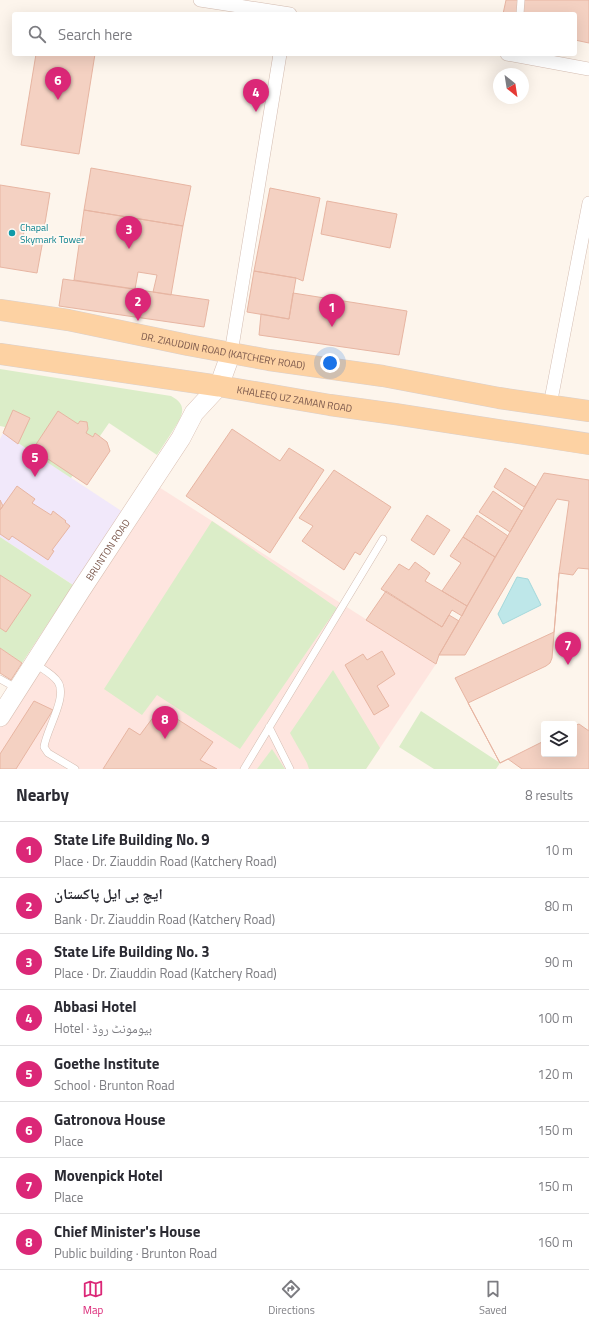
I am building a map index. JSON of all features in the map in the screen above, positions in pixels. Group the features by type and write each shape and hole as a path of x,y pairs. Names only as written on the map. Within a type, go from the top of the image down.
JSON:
{"main road":[{"name":"DR. ZIAUDDIN ROAD (KATCHERY ROAD)","path":"0,310 68,320 188,345 270,360 383,376 499,398 589,411"},
{"name":"KHALEEQ UZ ZAMAN ROAD","path":"0,354 219,386 330,406 395,414 589,444"}],"street":[{"path":"200,0 275,12"},
{"path":"219,386 231,353 280,56"},
{"path":"519,56 589,69"},
{"path":"550,405 589,203"},
{"name":"BRUNTON ROAD","path":"0,717 181,438 194,413 219,386"}],"lane":[{"path":"520,12 521,0"},
{"path":"244,769 383,539"},
{"path":"34,663 57,681 61,692 58,706 44,747 48,753 74,769"},
{"path":"0,679 18,689"},
{"path":"270,727 290,769"}],"shaded area":[{"path":"3,433 129,516 81,590 0,537 0,439"},
{"path":"151,482 436,664 366,769 0,769 0,717"}],"green space":[{"path":"0,369 171,396 177,400 182,408 181,417 157,455 109,423 71,478 3,433 5,427 0,426"},
{"path":"212,521 337,608 240,749 157,695 142,715 104,689"},
{"path":"0,537 73,585 22,663 0,648"},
{"path":"333,670 380,748 366,769 309,769 290,733"},
{"path":"421,711 500,763 496,769 434,769 399,747"},
{"path":"272,749 285,769 257,769"}],"water":[{"path":"517,577 528,579 541,605 503,624 498,614"}],"building":[{"path":"506,0 589,0 589,43 577,40 577,12 503,12"},
{"path":"36,56 95,56 79,154 21,145"},
{"path":"91,168 191,186 183,226 84,210"},
{"name":"Chapal Skymark Tower","path":"0,185 50,193 44,229 25,226 23,237 43,240 37,273 0,267"},
{"path":"270,188 320,198 303,281 296,278 254,271"},
{"path":"327,201 397,214 390,248 321,234"},
{"path":"84,210 183,226 171,295 153,292 157,275 138,272 135,289 74,280"},
{"path":"254,271 296,278 289,319 247,312"},
{"path":"63,279 209,300 204,327 59,306"},
{"path":"293,293 407,311 399,355 259,335 261,314 289,319"},
{"path":"13,410 30,418 18,444 3,433"},
{"path":"58,411 78,424 80,421 87,422 88,429 86,433 93,437 95,433 107,442 110,451 87,485 33,449"},
{"path":"232,429 280,461 289,448 324,470 270,553 186,496"},
{"path":"505,468 536,487 524,507 494,487"},
{"path":"334,470 391,507 360,555 355,552 344,570 302,541 313,526 299,518"},
{"path":"544,473 589,480 589,769 522,769 508,759 500,763 455,678 554,632 559,573 569,501 557,499 465,655 439,655"},
{"path":"17,486 35,499 32,503 51,515 53,511 70,526 52,550 54,551 48,560 12,536 9,540 0,534 0,510"},
{"path":"493,491 522,511 510,532 479,512"},
{"path":"0,500 3,506 0,510"},
{"path":"427,515 450,530 434,555 411,540"},
{"path":"477,515 508,536 495,557 463,537"},
{"path":"463,537 495,557 467,606 442,591 461,563 450,556"},
{"path":"415,562 430,573 425,581 467,606 462,616 452,610 442,627 381,589 399,564 409,570"},
{"path":"578,568 589,569 589,731 579,724 577,725 577,721 541,721 541,742 500,763 468,703 550,663 552,658 559,573 573,575"},
{"path":"0,575 31,595 6,632 0,628"},
{"path":"386,591 442,627 449,615 459,621 439,655 436,664 366,620"},
{"path":"0,648 22,663 11,680 0,673"},
{"path":"382,651 395,674 377,686 389,706 374,715 345,665 363,654 367,660"},
{"path":"34,701 53,710 16,769 0,769 0,754"},
{"path":"160,708 213,742 200,760 217,769 103,769 129,728 140,735"}],"place":[{"name":"Gatronova House","path":"58,100"},
{"name":"Abbasi Hotel","path":"256,112"},
{"name":"Chapal Skymark Tower","path":"12,233"},
{"name":"State Life Building No. 3","path":"129,249"},
{"name":"ایچ بی ایل پاکستان","path":"138,321"},
{"name":"State Life Building No. 9","path":"332,327"},
{"name":"Goethe Institute","path":"35,477"},
{"name":"Movenpick Hotel","path":"568,665"},
{"name":"Chief Minister's House","path":"165,739"}]}
